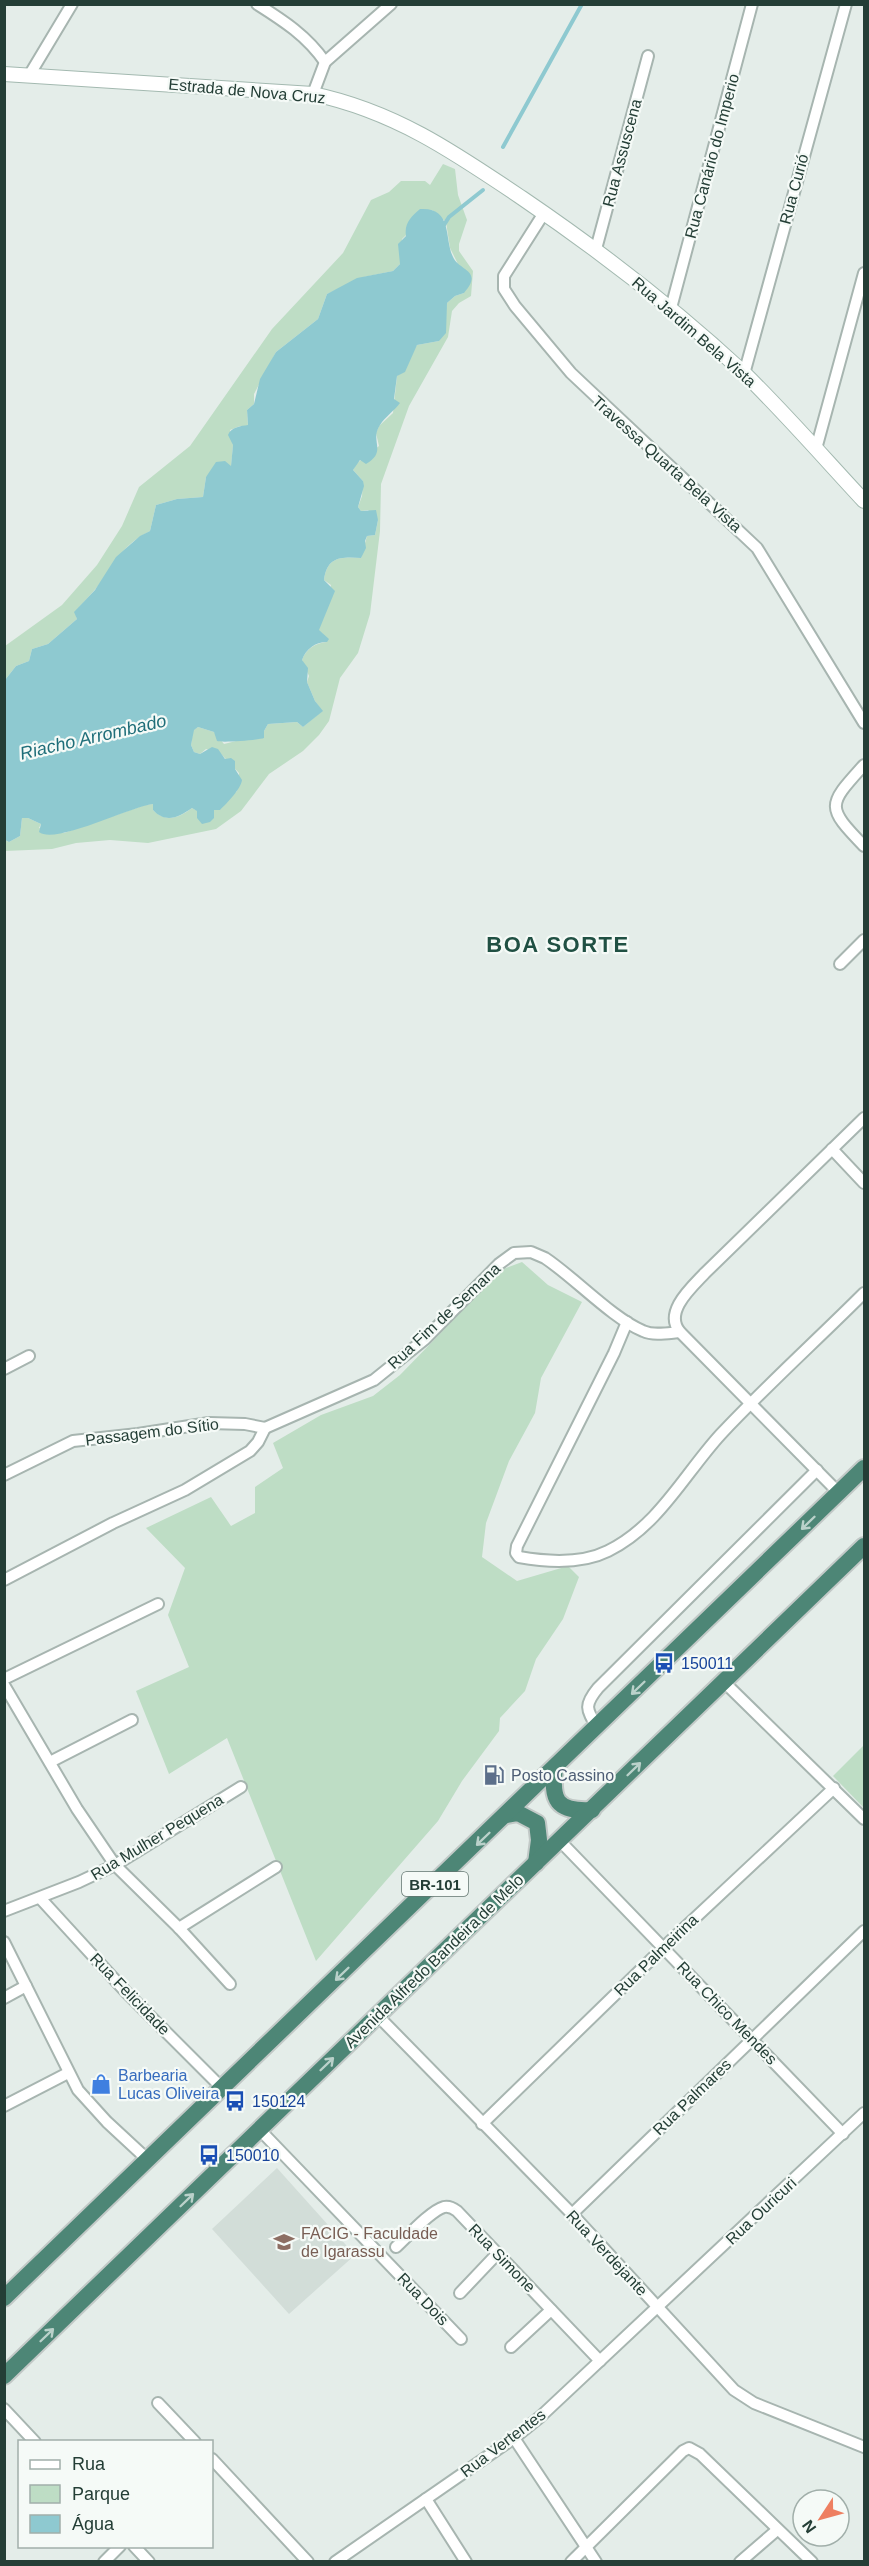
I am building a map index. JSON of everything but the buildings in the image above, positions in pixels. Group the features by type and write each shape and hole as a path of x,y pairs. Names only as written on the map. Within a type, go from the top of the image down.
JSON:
{"highway":[{"name":"BR-101","path":"4,2298 864,1468"},
{"name":"Avenida Alfredo Bandeira de Melo","path":"4,2376 864,1546"},
{"path":"555,1768 553,1791 557,1802 563,1807 580,1811 591,1810"},
{"path":"507,1815 518,1813 537,1823 539,1840 536,1863"}],"main road":[{"name":"Estrada de Nova Cruz","path":"4,74 313,94 359,105 409,126 441,144 504,186"},
{"name":"Rua Jardim Bela Vista","path":"504,186 596,249 671,308 744,374 864,501"}],"street":[{"path":"30,74 72,4"},
{"path":"257,4 295,29 310,42 325,62"},
{"path":"313,94 325,62 391,4"},
{"name":"Rua Canário do Imperio","path":"671,308 752,4"},
{"name":"Rua Curió","path":"744,374 846,4"},
{"name":"Rua Assuscena","path":"596,249 648,56"},
{"name":"Travessa Quarta Bela Vista","path":"544,213 504,276 502,285 507,295 544,344 592,395 732,522 757,548 864,723"},
{"path":"816,449 864,273"},
{"path":"864,765 839,793 836,801 838,815 864,846"},
{"path":"840,964 864,940"},
{"path":"839,1493 680,1332 676,1327 675,1315 685,1294 864,1118"},
{"path":"832,1149 864,1183"},
{"name":"Rua Fim de Semana","path":"265,1428 374,1380 425,1339 499,1264 514,1253 531,1252 546,1258 627,1322 644,1332 655,1334 680,1332"},
{"path":"627,1322 614,1353 517,1546 516,1553 519,1557 543,1561 580,1559 607,1552 632,1536 664,1506 720,1435 864,1293"},
{"path":"4,1369 29,1356"},
{"name":"Passagem do Sítio","path":"4,1475 73,1441 209,1423 245,1424 265,1428"},
{"path":"4,1580 113,1523 185,1490 235,1460 258,1442 265,1428"},
{"path":"597,1727 588,1713 588,1700 598,1688 817,1470"},
{"path":"4,1679 158,1604"},
{"path":"724,1682 864,1819"},
{"path":"4,1685 77,1809 115,1865 179,1928 230,1984"},
{"path":"50,1762 132,1720"},
{"name":"Rua Mulher Pequena","path":"4,1911 115,1865 241,1787"},
{"name":"Rua Palmeirina","path":"482,2124 664,1947 834,1788"},
{"name":"Rua Chico Mendes","path":"560,1841 843,2134"},
{"path":"179,1928 276,1867"},
{"name":"Rua Felicidade","path":"40,1898 126,1992 222,2088"},
{"name":"Rua Palmares","path":"572,2214 864,1931"},
{"path":"4,1942 78,2090 107,2122 148,2160"},
{"path":"4,1998 26,1986"},
{"name":"Rua Verdejante","path":"377,2015 572,2214 715,2372 743,2398 864,2447"},
{"path":"4,2106 68,2073"},
{"name":"Rua Ouricuri","path":"658,2308 864,2113"},
{"name":"Rua Dois","path":"260,2130 461,2339"},
{"name":"Rua Simone","path":"396,2247 435,2212 444,2207 451,2207 600,2361"},
{"path":"460,2293 497,2254"},
{"name":"Rua Vertentes","path":"340,2560 514,2438 658,2308"},
{"path":"511,2347 551,2310"},
{"path":"158,2403 193,2440"},
{"path":"4,2409 33,2440"},
{"path":"514,2438 596,2562"},
{"path":"571,2562 686,2449 694,2449 700,2454 812,2562"},
{"path":"213,2459 308,2562"},
{"path":"426,2499 466,2562"},
{"path":"740,2562 777,2530"},
{"path":"104,2562 119,2548"},
{"path":"135,2548 149,2562"}],"shaded area":[{"name":"FACIG - Faculdade de Igarassu","path":"277,2168 355,2255 289,2314 212,2229"}],"green space":[{"path":"443,164 455,169 458,195 467,220 459,251 473,271 471,296 459,303 452,311 448,337 409,406 381,484 380,531 370,614 358,653 340,678 329,721 303,751 269,774 241,811 216,829 148,843 110,840 76,843 52,849 5,851 4,840 9,842 20,836 22,818 28,818 41,824 39,828 64,833 145,805 153,804 153,810 168,818 192,808 198,811 210,810 222,804 237,791 239,773 221,754 206,749 200,754 194,752 191,745 193,730 198,727 214,732 224,744 249,740 264,731 268,724 297,722 303,727 322,711 307,682 309,676 302,660 312,647 327,642 318,630 325,614 331,585 324,580 326,572 328,566 336,560 361,558 367,536 375,535 378,520 368,510 361,511 358,507 362,496 363,481 353,470 356,464 379,446 376,433 379,426 393,413 397,376 417,345 439,341 447,303 455,296 464,293 458,264 450,248 446,222 432,210 402,239 400,264 393,271 364,277 327,294 318,319 276,352 254,394 254,404 247,410 248,426 230,430 233,445 231,467 206,477 203,497 177,499 156,505 150,531 132,542 120,555 98,586 75,612 77,619 48,644 32,649 29,661 16,666 5,680 5,646 62,605 97,565 122,526 139,487 190,446 272,329 343,253 371,200 389,192 401,181 425,181 430,185"},
{"path":"522,1262 548,1285 582,1302 541,1378 535,1413 509,1461 486,1523 482,1557 517,1581 568,1566 579,1577 563,1619 536,1659 525,1691 500,1718 499,1731 462,1781 438,1821 316,1961 227,1738 169,1774 136,1691 189,1667 168,1615 185,1568 146,1528 211,1497 231,1526 255,1513 255,1487 283,1468 273,1443 321,1415 373,1396 400,1375 503,1269"},
{"path":"864,1745 864,1808 833,1776"}],"water":[{"path":"420,209 431,210 443,218 453,257 471,275 472,280 464,293 455,296 447,303 446,333 439,341 417,345 405,372 397,376 394,399 400,403 382,422 377,431 376,455 366,464 360,460 353,470 363,481 364,486 358,507 361,511 376,510 378,520 375,535 367,536 366,548 361,558 336,560 328,566 326,572 324,580 335,591 319,630 329,639 327,642 312,647 302,660 308,668 307,682 315,701 323,711 303,727 297,722 268,724 264,731 264,738 261,739 220,742 217,741 214,732 198,727 194,730 191,745 194,752 200,754 212,747 218,749 225,759 231,758 235,761 235,769 242,780 226,804 220,810 214,810 214,818 210,822 202,824 197,818 197,811 192,808 172,818 163,817 153,810 153,804 60,834 48,835 39,832 41,824 28,818 22,818 20,836 9,842 5,840 5,680 16,666 29,661 32,649 48,644 77,619 74,612 95,590 116,557 140,536 150,531 156,505 177,499 203,497 206,477 216,462 225,461 231,466 233,445 228,435 229,432 239,426 248,425 247,410 254,404 260,379 276,352 318,319 327,294 357,278 393,271 400,264 398,244 406,236 409,221"}],"waterway":[{"name":"Riacho Arrombado","path":"503,147 582,4"},
{"name":"Riacho Arrombado","path":"444,225 449,217 483,190"}],"place":[{"name":"150011","path":"664,1663"},
{"name":"Posto Cassino","path":"494,1775"},
{"name":"Barbearia Lucas Oliveira","path":"101,2084"},
{"name":"150124","path":"235,2101"},
{"name":"150010","path":"209,2155"},
{"name":"FACIG - Faculdade de Igarassu","path":"284,2242"}],"district":[{"name":"BOA SORTE","path":"558,944"}]}
